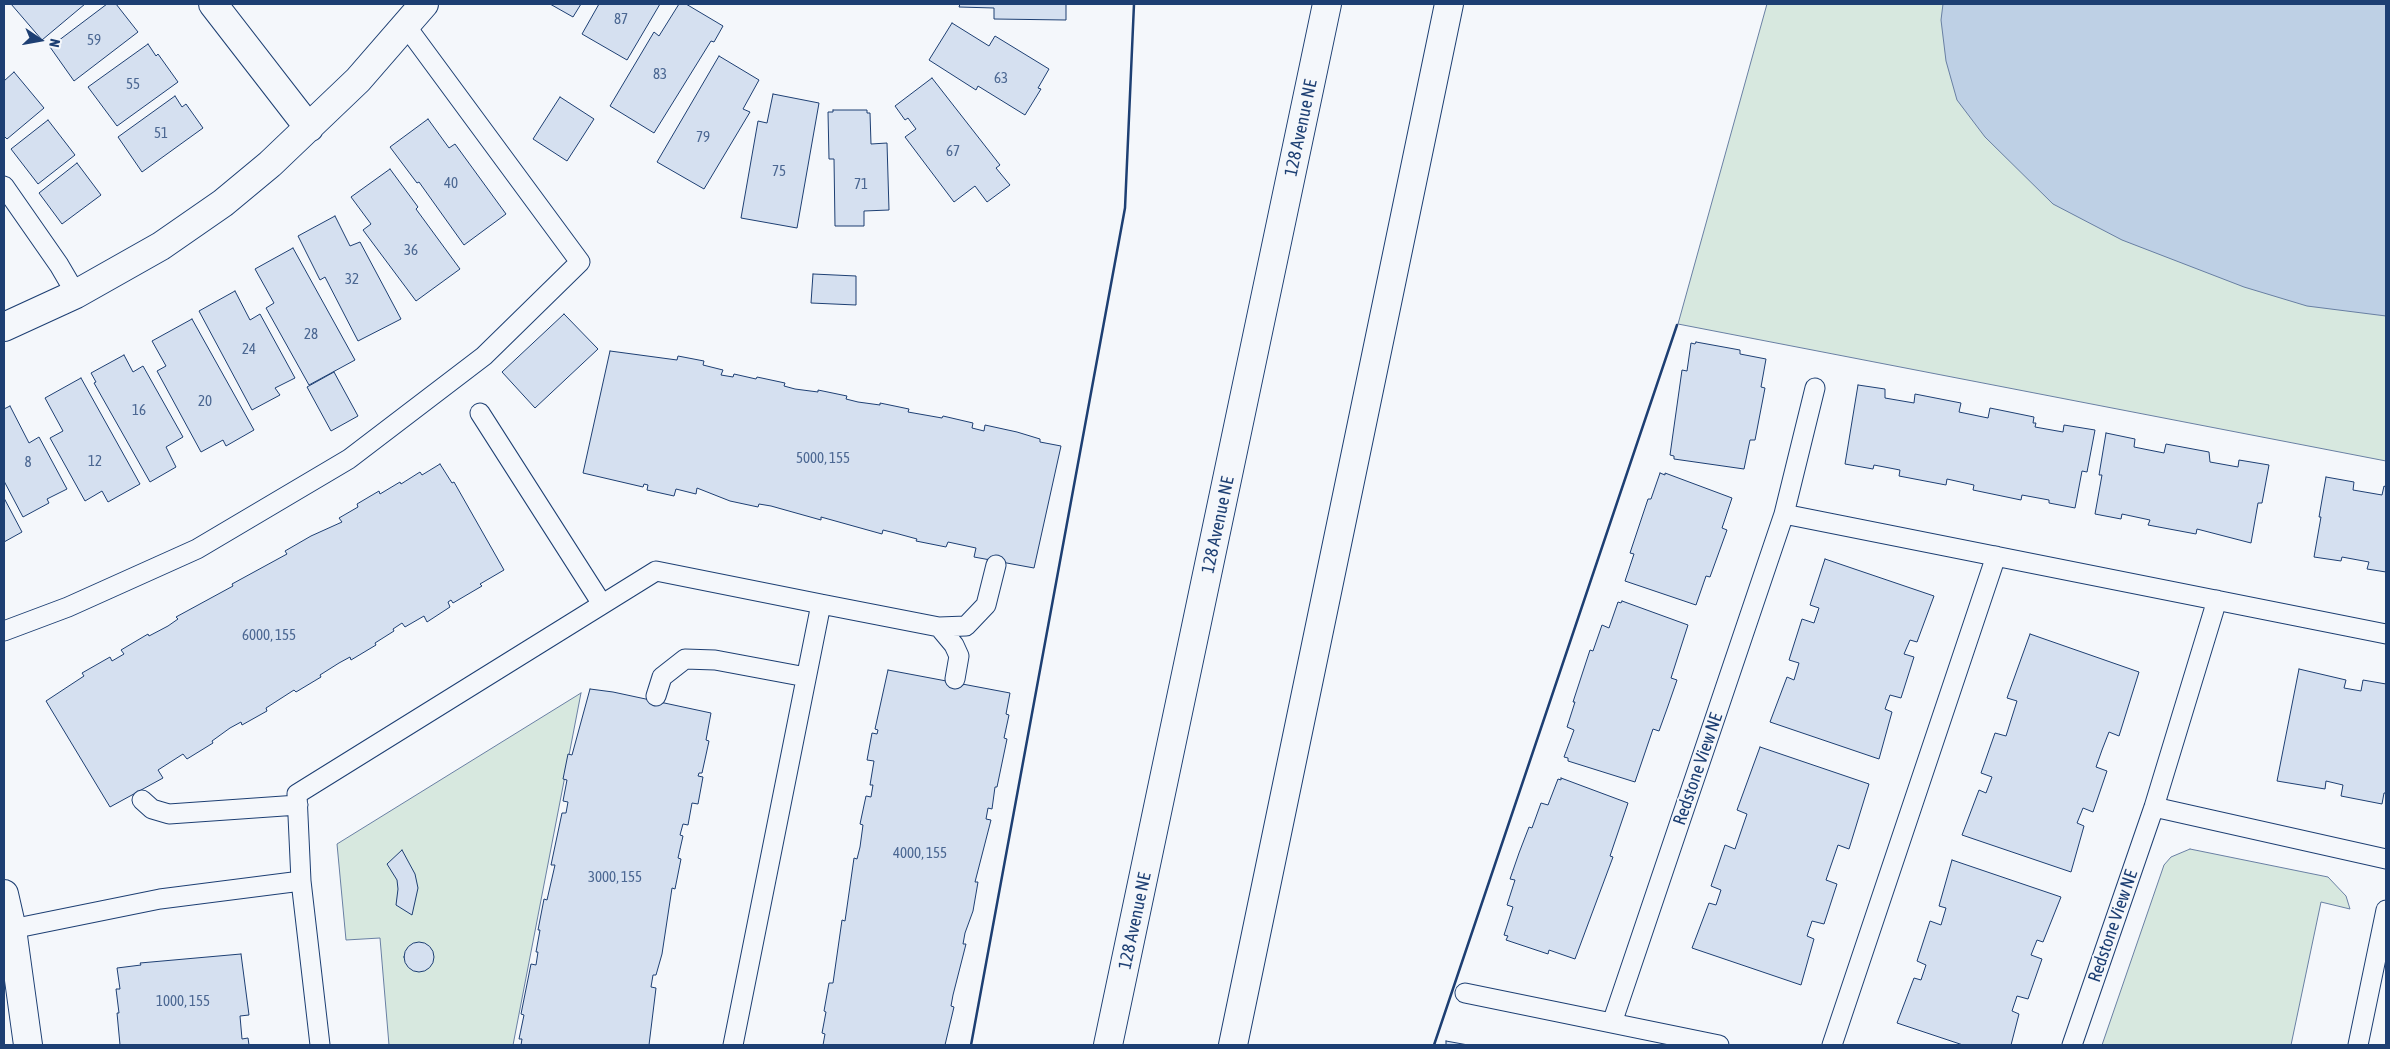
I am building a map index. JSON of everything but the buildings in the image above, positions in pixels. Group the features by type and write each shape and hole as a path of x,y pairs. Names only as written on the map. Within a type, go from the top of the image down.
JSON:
{"main road":[{"path":"213,4 309,128"},
{"path":"4,327 76,294 161,246 223,203 309,128 358,80 424,4"},
{"name":"128 Avenue NE","path":"1108,1045 1151,849 1327,4"},
{"path":"1232,1045 1449,4"},
{"path":"1121,1045 1151,849"},
{"path":"4,894 12,929 28,1045"}],"lane":[{"path":"4,632 68,607 197,549 348,458 484,356 580,262 406,26"},
{"path":"4,186 59,265 76,294"},
{"name":"Redstone View NE","path":"1612,1023 1784,514 1815,388"},
{"path":"480,413 602,604"},
{"path":"1784,514 2386,634"},
{"path":"1832,1045 1996,556"},
{"path":"320,1045 301,881 297,794 656,571 938,627 966,626 986,605 996,565"},
{"name":"Redstone View NE","path":"2072,1045 2154,807 2217,600"},
{"path":"733,1045 821,604"},
{"path":"938,627 954,645 959,656 955,680"},
{"path":"656,696 662,677 685,659 715,660 806,677"},
{"path":"142,800 152,809 168,814 298,805"},
{"path":"2154,807 2386,858"},
{"path":"12,929 160,899 301,881"},
{"path":"2358,1045 2386,910"},
{"path":"1465,993 1719,1045"}],"shaded area":[{"path":"1767,4 2386,4 2386,461 1678,324"},
{"path":"581,693 513,1045 389,1045 380,938 346,940 337,844"},
{"path":"2190,849 2328,877 2346,896 2350,909 2321,902 2291,1045 2102,1045 2164,865 2171,857"}],"water":[{"path":"1943,4 2386,4 2386,316 2307,306 2244,287 2122,240 2053,204 1985,137 1957,100 1946,61 1941,20"}],"wall":[{"path":"971,1045 1125,208 1134,4"},
{"path":"1434,1045 1677,325"}]}
